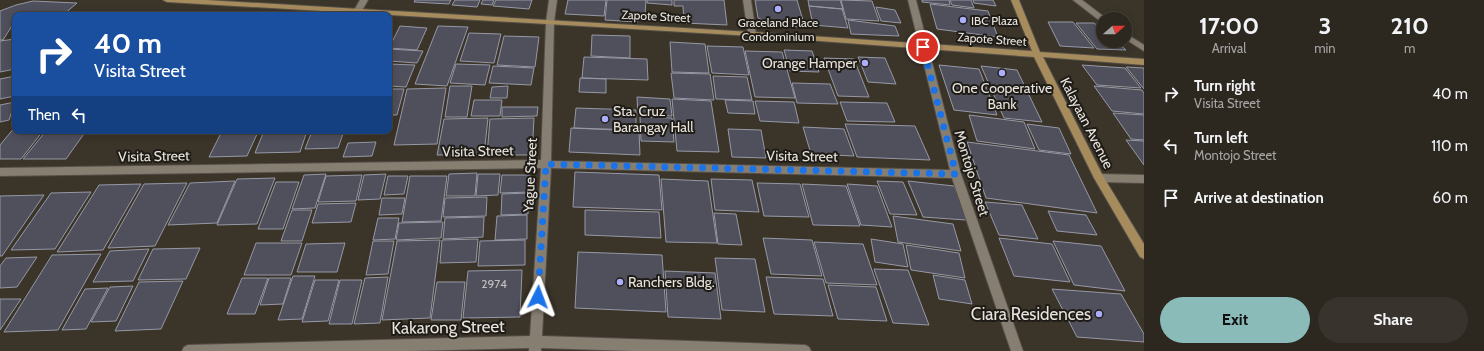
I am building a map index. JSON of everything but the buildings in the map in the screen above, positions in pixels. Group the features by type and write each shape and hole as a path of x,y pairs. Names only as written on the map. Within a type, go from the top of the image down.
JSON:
{"street":[{"name":"Zapote Street","path":"167,0 357,12"},
{"path":"357,12 364,0"},
{"name":"Yague Street","path":"535,346 546,164 550,22 553,0"},
{"path":"747,0 752,34"},
{"name":"Montojo Street","path":"912,0 956,174 1017,351"},
{"name":"Kalayaan Avenue","path":"1015,0 1044,72 1099,178 1144,254"},
{"path":"1076,0 1096,14"},
{"name":"Zapote Street","path":"392,14 752,34 1144,62"},
{"path":"1132,40 1144,49"},
{"name":"Visita Street","path":"0,172 546,164 956,174"},
{"path":"1099,178 1144,179"},
{"name":"Kakarong Street","path":"188,351 535,346 805,351"}],"place":[{"name":"Graceland Place Condominium","path":"778,9"},
{"name":"IBC Plaza","path":"963,20"},
{"name":"Orange Hamper","path":"865,63"},
{"name":"One Cooperative Bank","path":"1002,73"},
{"name":"Sta. Cruz Barangay Hall","path":"605,119"},
{"name":"Ranchers Bldg.","path":"620,282"},
{"name":"Ciara Residences","path":"1099,314"}],"route":[{"path":"538,297 546,164 956,174 923,47"}]}
